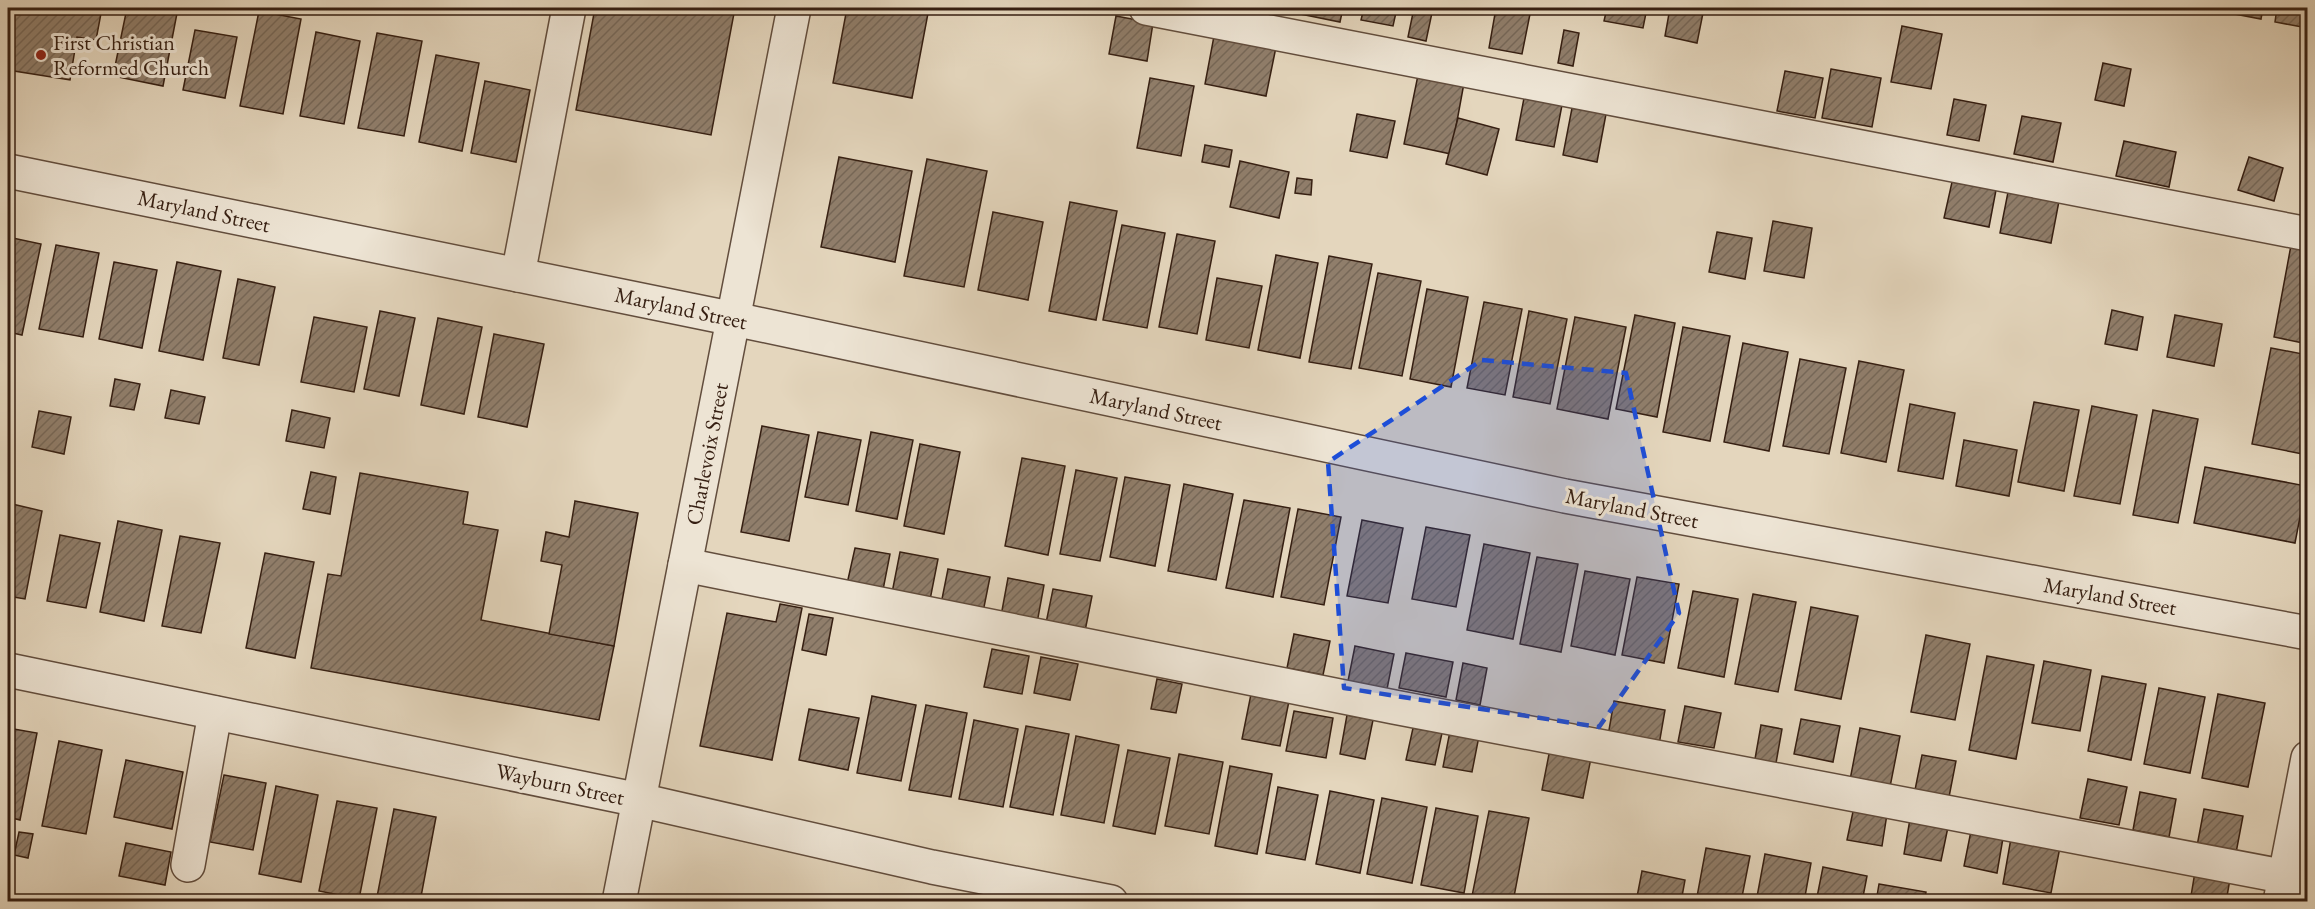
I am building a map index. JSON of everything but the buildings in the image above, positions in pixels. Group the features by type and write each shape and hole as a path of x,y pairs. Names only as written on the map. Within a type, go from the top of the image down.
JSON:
{"street":[{"path":"518,275 569,8"},
{"name":"Charlevoix Street","path":"619,902 795,8"},
{"path":"1146,8 2307,234"},
{"name":"Maryland Street","path":"8,171 734,319 1565,496 2307,633"},
{"path":"685,565 2290,886 2307,758"},
{"name":"Wayburn Street","path":"8,670 639,800 932,867 1111,902"},
{"path":"188,865 215,713"}],"highlighted area":[{"path":"1482,360 1626,373 1679,613 1599,727 1344,688 1328,462"}],"place":[{"name":"First Christian Reformed Church","path":"41,55"}]}
